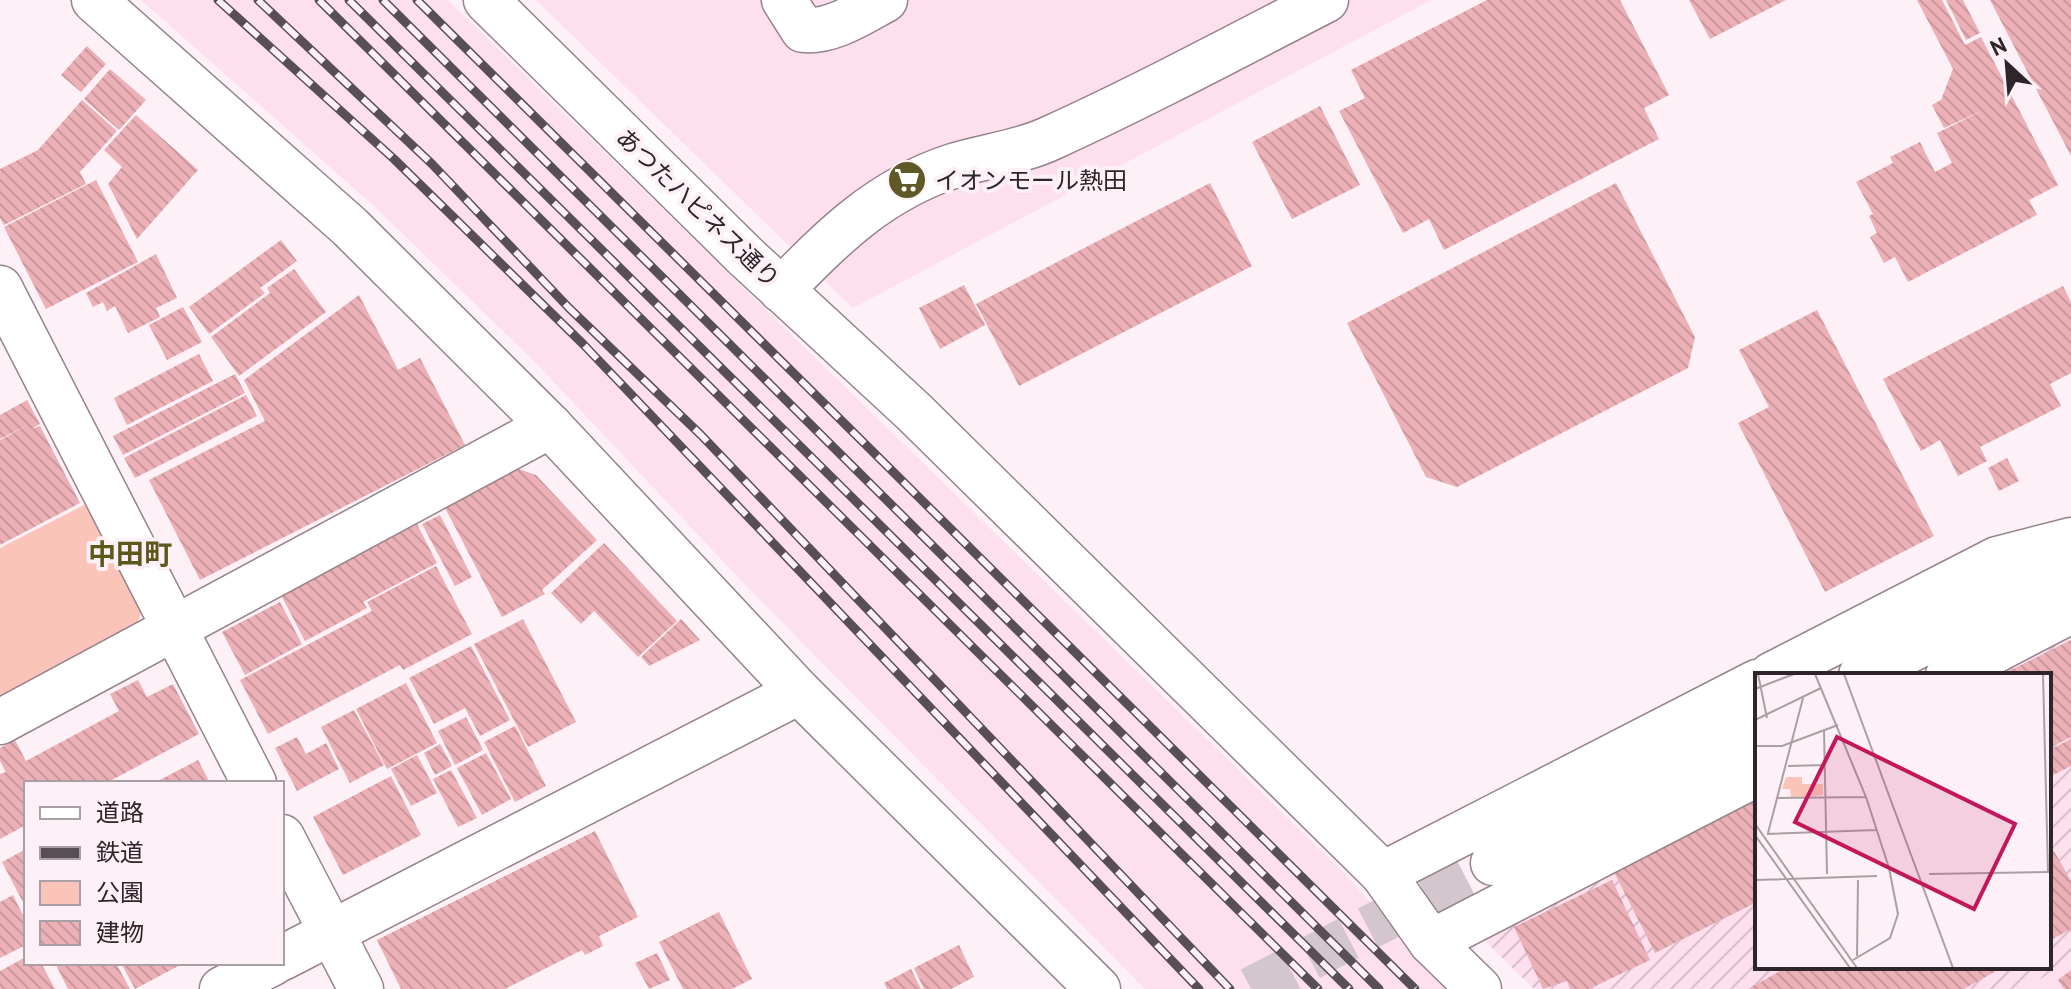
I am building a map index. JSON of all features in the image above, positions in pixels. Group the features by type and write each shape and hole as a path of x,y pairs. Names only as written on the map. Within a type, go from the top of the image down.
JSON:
{"street":[{"path":"94,0 350,227 550,426 799,692 1098,989"},
{"name":"あつたハピネス通り","path":"486,0 781,290 914,412 1383,874 1431,942 1479,989"},
{"path":"784,0 807,31 831,27 885,0"},
{"path":"781,290 842,227 867,209 949,167 1048,139 1165,84 1326,0"},
{"path":"5,309 253,781"},
{"path":"0,722 550,426"},
{"path":"1775,673 1997,559 2071,540"},
{"path":"1865,673 2071,568"},
{"path":"1952,673 2071,611"},
{"path":"1383,874 1755,683"},
{"path":"284,957 799,692"},
{"path":"1493,863 1755,729"},
{"path":"1431,942 1755,775"},
{"path":"284,841 361,989"},
{"path":"222,989 269,965"}],"shaded area":[{"path":"141,0 448,0 1345,874 1448,989 1145,989 754,594 534,361 373,205"},
{"name":"イオンモール熱田","path":"536,0 1431,0 853,308"},
{"path":"2071,633 2071,961 2023,989 1534,989 1480,936 1755,795 1755,969 2051,969 2051,673 1993,673"},
{"path":"2071,961 2071,989 2023,989"}],"green space":[{"path":"88,503 143,607 136,627 0,700 0,548"}],"building":[{"path":"1487,0 1620,0 1669,95 1644,108 1659,139 1444,250 1429,219 1403,233 1339,111 1365,98 1351,70"},
{"path":"1689,0 1786,0 1710,39"},
{"path":"1917,0 1942,0 1965,45 1981,37 2058,185 2029,200 2037,215 1908,282 1895,257 1884,263 1870,237 1877,233 1869,216 1873,214 1856,182 1893,163 1890,157 1920,142 1935,172 1952,163 1937,133 1984,110 1944,128 1932,105 1941,100 1953,69"},
{"path":"1946,0 1963,0 1980,33 1966,40"},
{"path":"1990,0 2071,0 2071,156"},
{"path":"87,46 106,64 81,92 61,75"},
{"path":"110,69 146,100 119,130 84,99"},
{"path":"82,100 117,131 80,172 86,184 4,225 0,218 0,169 38,150"},
{"path":"1320,106 1360,185 1292,219 1252,142"},
{"path":"136,115 198,170 137,239 108,184 122,167 104,150"},
{"path":"96,180 138,262 46,309 4,227"},
{"path":"1210,183 1252,266 1019,386 976,304"},
{"path":"1616,183 1695,337 1688,368 1457,487 1426,477 1347,323"},
{"path":"281,240 297,261 260,288 265,293 209,334 189,307"},
{"path":"156,254 177,298 156,308 160,317 128,333 115,306 107,311 103,302 93,307 86,293"},
{"path":"294,269 326,312 239,376 211,337 270,293 267,288"},
{"path":"964,285 985,325 940,349 919,308"},
{"path":"2063,286 2071,302 2071,373 2050,384 2061,406 1980,447 1987,461 1958,476 1940,440 1921,451 1883,379"},
{"path":"359,295 398,370 420,358 465,445 200,580 149,480 265,421 244,380"},
{"path":"183,307 202,342 167,360 149,325"},
{"path":"1817,310 1934,536 1825,592 1738,423 1769,407 1739,350"},
{"path":"199,354 213,381 127,425 114,398"},
{"path":"235,374 245,393 123,455 113,436"},
{"path":"246,395 257,416 135,478 124,458"},
{"path":"27,400 40,424 31,429 40,426 80,503 0,545 0,440 30,424 0,439 0,415"},
{"path":"2007,458 2019,481 1999,491 1988,468"},
{"path":"516,468 536,475 597,540 542,590 545,594 502,617 444,506"},
{"path":"440,515 472,577 455,586 422,524"},
{"path":"417,524 437,563 363,602 367,608 305,641 281,595"},
{"path":"604,543 677,621 638,657 594,611 581,624 551,593"},
{"path":"436,566 472,634 403,670 400,665 268,734 240,680 372,611 367,602"},
{"path":"280,602 302,644 245,675 222,632"},
{"path":"523,619 576,722 528,747 474,644"},
{"path":"681,619 700,640 649,666 641,657"},
{"path":"2071,640 2071,737 2051,747 2051,673 2009,671"},
{"path":"471,646 510,720 480,736 465,708 434,724 409,678"},
{"path":"138,680 147,697 173,684 199,734 110,781 24,781 24,826 0,839 0,774 6,772 0,761 0,748 15,740 26,761 119,711 110,694"},
{"path":"406,683 437,743 387,769 356,709"},
{"path":"354,710 384,765 350,783 321,727"},
{"path":"466,717 483,750 455,765 438,731"},
{"path":"515,726 546,786 515,802 484,742"},
{"path":"297,737 306,754 326,743 339,769 297,791 275,748"},
{"path":"2071,739 2071,766 2051,776 2051,749"},
{"path":"440,744 452,766 435,775 424,753"},
{"path":"486,753 511,799 482,815 457,768"},
{"path":"417,755 437,793 411,806 391,769"},
{"path":"198,760 209,781 158,781"},
{"path":"451,770 477,818 458,827 433,779"},
{"path":"391,776 421,835 343,875 313,817"},
{"path":"1755,801 1755,903 1655,953 1614,872"},
{"path":"595,831 638,917 599,936 603,946 585,955 582,950 505,989 401,989 377,940"},
{"path":"24,850 24,904 2,862"},
{"path":"2054,851 2071,881 2071,929 2051,940 2051,852"},
{"path":"1612,880 1650,960 1589,989 1570,989 1567,981 1543,989 1514,927"},
{"path":"13,895 24,917 24,946 0,958 0,902"},
{"path":"719,912 752,979 732,989 683,989 659,942"},
{"path":"959,945 974,977 951,989 924,989 914,968"},
{"path":"657,953 670,980 649,989 635,963"},
{"path":"24,958 24,965 42,965 55,989 0,989 0,971"},
{"path":"56,965 117,965 130,989 68,989"},
{"path":"122,965 180,965 135,989"},
{"path":"911,969 921,989 887,989 884,983"},
{"path":"1783,969 1999,969 1964,989 1748,989"},
{"path":"2071,970 2071,989 2064,989 2058,980"}],"tunnel":[{"path":"1251,989 1493,863"}],"railway":[{"path":"218,0 394,159 583,344 1199,989"},
{"path":"258,0 432,164 569,308 701,435 1230,989"},
{"path":"319,0 1318,989"},
{"path":"349,0 1349,989"},
{"path":"383,0 1379,989"},
{"path":"417,0 1415,989"}],"place":[{"name":"イオンモール熱田","path":"907,180"}],"district":[{"name":"中田町","path":"130,553"}]}
